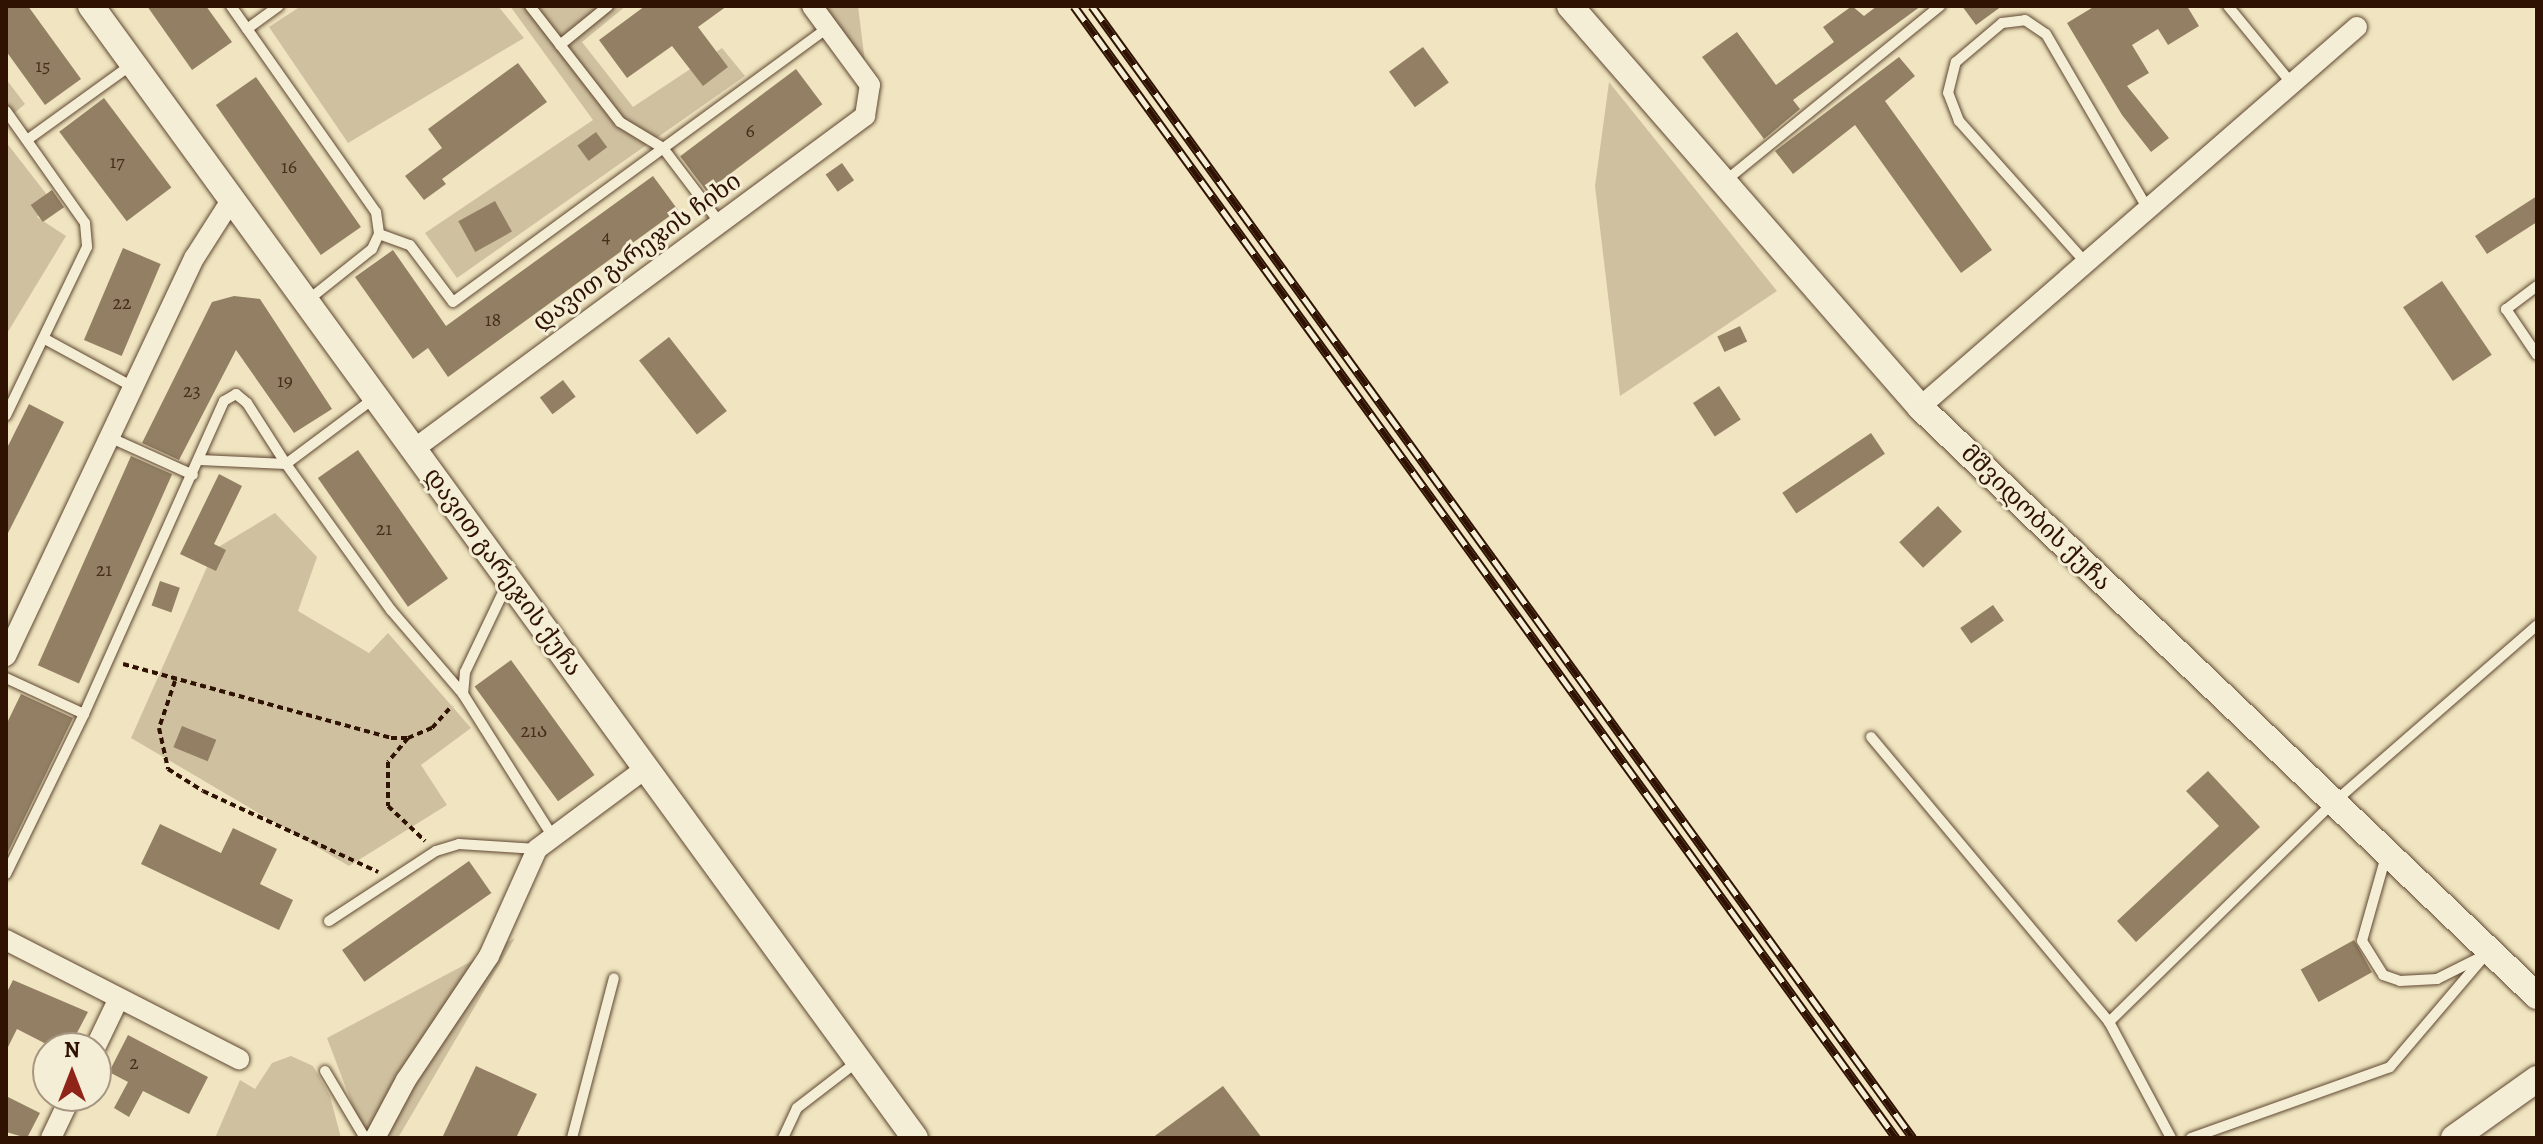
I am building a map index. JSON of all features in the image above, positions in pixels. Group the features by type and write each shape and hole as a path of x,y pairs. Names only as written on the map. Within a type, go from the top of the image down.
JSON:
{"main road":[{"name":"დავით გარეჯის ქუჩა","path":"91,6 915,1138"},
{"name":"მშვიდობის ქუჩა","path":"1570,6 1920,407 2386,856 2537,996"},
{"path":"2454,1138 2537,1079"}],"street":[{"path":"812,6 828,28"},
{"path":"1920,407 2357,27"},
{"name":"დავით გარეჯის ჩიხი","path":"414,449 865,116 870,85 828,28"},
{"path":"6,656 195,257 232,199"},
{"path":"375,1138 406,1080 489,956 545,843 646,768"},
{"path":"6,940 118,1000 239,1059"},
{"path":"103,1032 118,1000"},
{"path":"51,1138 63,1112"}],"lane":[{"path":"231,6 376,212 379,234 372,249 306,301"},
{"path":"247,29 279,6"},
{"path":"530,6 620,122 663,148 720,223"},
{"path":"560,45 608,6"},
{"path":"1722,183 1940,6"},
{"path":"2228,6 2293,85"},
{"path":"2086,263 1959,121 1948,93 1956,62 2002,23 2025,20 2046,34 2148,209"},
{"path":"379,234 410,245 453,302 828,28"},
{"path":"27,140 133,63"},
{"path":"6,111 85,223 87,247 81,269 6,415"},
{"path":"2537,286 2506,309 2537,355"},
{"path":"45,339 133,387"},
{"path":"6,874 84,714 224,401 236,394 247,403 286,464 391,610 463,694 545,843 459,844 436,851 329,921"},
{"path":"200,460 286,464 376,397"},
{"path":"109,437 193,475"},
{"path":"463,694 465,672 509,580"},
{"path":"2109,1022 2332,804 2537,625"},
{"path":"6,678 84,714"},
{"path":"1871,737 2109,1022 2171,1138"},
{"path":"2386,856 2362,941 2383,975 2400,981 2437,979 2488,952"},
{"path":"2191,1138 2390,1067 2488,952"},
{"path":"572,1138 614,978"},
{"path":"783,1138 797,1108 859,1061"},
{"path":"325,1071 365,1138"}],"path":[{"path":"109,659 175,681 408,738"},
{"path":"175,681 159,728 168,769 203,791 391,878"},
{"path":"436,851 388,806 388,762 408,738 432,728 463,694"}],"shaded area":[{"path":"301,6 498,6 524,38 348,143 269,27"},
{"path":"510,6 626,6 582,42 633,107 722,48 745,76 457,278 425,233 593,120"},
{"path":"823,6 858,6 866,70"},
{"path":"6,79 25,104 6,120"},
{"path":"1609,82 1777,291 1620,396 1595,186"},
{"path":"6,142 51,200 37,217 66,236 6,335"},
{"path":"275,513 317,557 298,611 369,653 388,633 471,728 421,765 447,805 349,866 131,738 215,549"},
{"path":"515,938 398,1138 365,1138 327,1038"},
{"path":"291,1056 313,1066 330,1096 341,1138 215,1138 240,1080 255,1089 272,1063"}],"building":[{"path":"6,6 28,6 81,79 45,105 6,51"},
{"path":"147,6 206,6 232,42 192,70"},
{"path":"645,6 727,6 698,27 728,67 703,86 672,46 627,78 599,40"},
{"path":"1852,6 1864,16 1877,6 1921,6 1793,100 1800,109 1764,139 1702,57 1737,32 1776,85 1834,42 1823,27"},
{"path":"1962,6 2002,6 1976,25"},
{"path":"2095,6 2187,6 2199,26 2168,45 2158,29 2132,45 2149,73 2127,86 2169,138 2151,152 2122,115 2067,23"},
{"path":"1423,47 1449,83 1415,107 1389,72"},
{"path":"1899,57 1915,76 1885,101 1992,250 1961,273 1855,125 1793,174 1775,151"},
{"path":"518,63 547,102 442,179 446,184 424,200 405,176 442,148 428,129"},
{"path":"796,69 822,104 707,191 680,156"},
{"path":"256,77 361,227 321,255 216,105"},
{"path":"104,98 171,187 127,221 59,132"},
{"path":"596,132 607,147 589,161 577,146"},
{"path":"842,163 854,180 838,192 826,174"},
{"path":"653,176 678,210 448,377 428,348 413,359 355,277 393,250 446,326"},
{"path":"52,190 64,207 43,222 31,205"},
{"path":"2537,196 2537,222 2487,254 2475,236"},
{"path":"495,201 512,232 475,252 458,221"},
{"path":"123,248 161,264 122,356 84,340"},
{"path":"2442,281 2492,355 2453,381 2403,307"},
{"path":"234,296 260,299 332,409 294,433 236,350 179,460 142,443 212,302"},
{"path":"1740,326 1747,341 1725,352 1717,337"},
{"path":"669,337 727,411 697,434 639,360"},
{"path":"563,380 576,397 552,414 540,397"},
{"path":"1719,386 1741,420 1715,436 1693,403"},
{"path":"29,404 64,422 6,537 6,450"},
{"path":"1871,433 1885,454 1796,514 1782,493"},
{"path":"358,450 448,579 408,607 318,478"},
{"path":"131,456 172,474 79,684 38,665"},
{"path":"219,474 242,486 214,544 226,550 216,571 180,554"},
{"path":"1938,506 1962,532 1923,568 1899,542"},
{"path":"160,581 180,588 171,612 152,606"},
{"path":"1993,605 2004,621 1971,644 1960,628"},
{"path":"511,660 594,775 558,801 475,686"},
{"path":"21,694 73,718 6,856 6,725"},
{"path":"182,726 216,740 208,761 173,747"},
{"path":"2208,771 2260,827 2136,942 2117,921 2219,826 2186,791"},
{"path":"160,824 221,853 233,828 277,849 260,884 293,900 279,930 141,864"},
{"path":"469,861 491,893 364,982 342,950"},
{"path":"2354,940 2372,972 2319,1002 2301,970"},
{"path":"13,980 88,1012 77,1032 32,1032 32,1037 17,1029 6,1051 6,994"},
{"path":"128,1035 208,1077 189,1114 143,1091 129,1117 114,1108 128,1082 112,1074 112,1066"},
{"path":"476,1066 537,1094 516,1138 442,1138"},
{"path":"1223,1086 1262,1138 1152,1138"},
{"path":"6,1096 32,1109 32,1112 40,1113 27,1138 6,1132"}],"railway":[{"path":"1074,6 1896,1138"},
{"path":"1092,6 1913,1138"}]}
